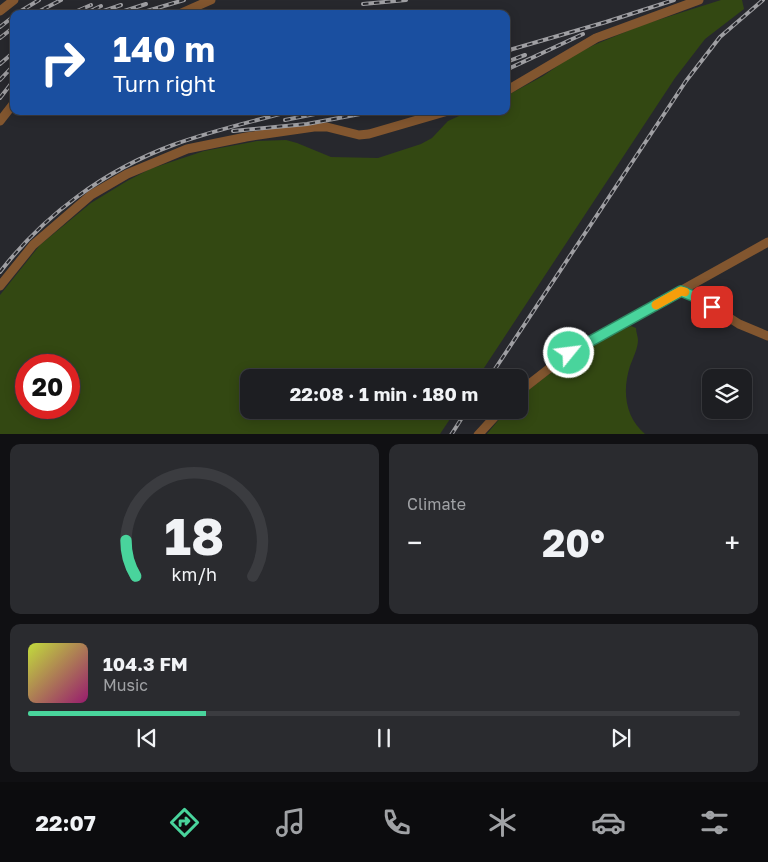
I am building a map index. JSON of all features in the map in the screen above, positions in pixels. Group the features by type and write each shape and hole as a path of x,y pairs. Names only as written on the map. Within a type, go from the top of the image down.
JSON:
{"lane":[{"path":"0,11 14,0"},
{"path":"188,10 210,0"},
{"path":"510,89 596,38 699,0"},
{"path":"0,121 10,108"},
{"path":"0,286 33,245 91,195 127,174 188,149 246,137 314,127 327,127 359,135 369,134 434,115"},
{"path":"528,385 569,353 768,242"},
{"path":"681,291 700,299 739,324 768,336"},
{"path":"478,434 492,419"}],"green space":[{"path":"721,0 742,0 744,9 705,39 675,78 483,369 240,369 240,419 450,419 440,434 0,434 0,295 40,245 91,203 150,169 204,151 257,141 286,140 331,157 378,158 421,144 432,138 448,121 461,115 510,115 510,94 543,76 572,56 642,25"},
{"path":"631,326 636,328 638,340 628,375 626,394 629,412 638,427 645,434 487,434 499,419 528,419 528,391 572,358 601,340"}],"railway":[{"path":"23,10 39,0"},
{"path":"42,10 61,0"},
{"path":"150,10 184,0"},
{"path":"363,4 406,0"},
{"path":"510,50 674,0"},
{"path":"495,369 686,81 720,37 763,0"},
{"path":"127,10 146,4"},
{"path":"79,10 91,5"},
{"path":"107,10 121,5"},
{"path":"92,10 101,6"},
{"path":"0,27 10,19"},
{"path":"0,38 10,30"},
{"path":"510,68 583,34"},
{"path":"0,64 10,55"},
{"path":"510,61 525,55"},
{"path":"0,80 10,69"},
{"path":"0,98 10,85"},
{"path":"0,272 17,251 56,213 78,196 123,167 187,140 276,115"},
{"path":"285,120 310,115"},
{"path":"233,131 307,124 355,115"},
{"path":"452,434 461,419"}],"slow traffic":[{"path":"656,305 681,291 685,292"}],"route":[{"path":"569,353 681,291 700,299 712,307"}]}
